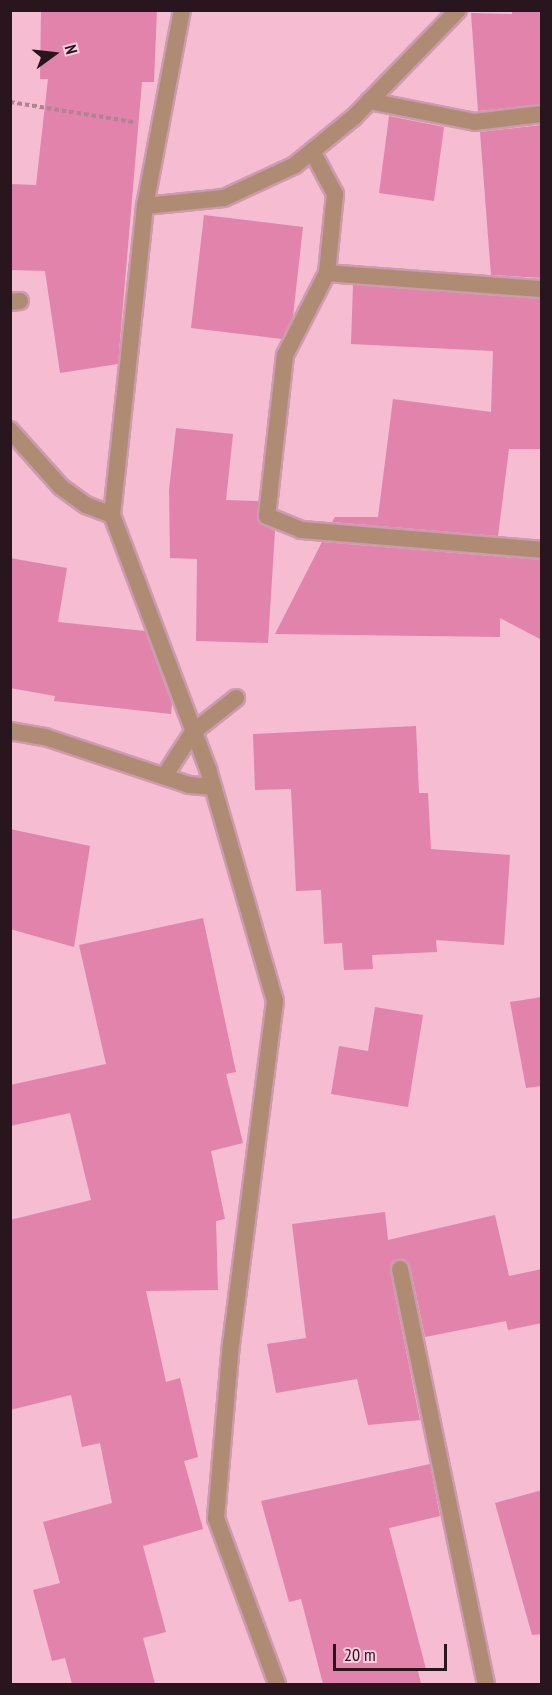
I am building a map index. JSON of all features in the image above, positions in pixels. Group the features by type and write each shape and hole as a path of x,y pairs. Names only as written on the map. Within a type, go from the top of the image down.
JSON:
{"street":[{"path":"182,10 145,206 112,514 213,787 276,1001 231,1343 216,1518 277,1684"},
{"path":"145,206 224,198 295,165 369,101 458,10"},
{"path":"369,101 475,122 542,114"},
{"path":"312,151 335,194 327,273 285,354 267,516 301,530 542,550"},
{"path":"327,273 542,289"},
{"path":"10,430 61,487 86,506 112,514"},
{"path":"165,775 194,732 236,698"},
{"path":"10,731 213,787"},
{"path":"400,1269 486,1684"}],"path":[{"path":"10,102 160,126"}],"building":[{"path":"41,10 157,10 154,82 142,82 118,364 60,373 45,271 10,270 10,184 36,185 48,79 40,79"},
{"path":"512,10 542,10 542,104 478,111 471,13 512,14"},
{"path":"389,116 444,127 434,201 379,193"},
{"path":"542,125 542,278 491,275 480,132"},
{"path":"204,215 303,227 293,316 282,339 191,328"},
{"path":"353,285 542,299 542,449 509,449 498,536 332,522 335,517 378,517 393,399 491,412 493,351 351,344"},
{"path":"176,428 233,434 226,500 258,501 258,521 275,531 268,643 196,641 197,559 170,558 169,490"},
{"path":"322,542 542,560 542,640 500,618 500,637 275,634"},
{"path":"10,558 67,568 58,622 145,631 172,704 171,714 54,701 55,696 10,688"},
{"path":"416,726 419,793 428,793 431,849 510,855 504,945 436,940 437,952 372,955 373,969 344,970 342,943 324,944 321,890 296,891 291,789 255,790 253,734"},
{"path":"10,829 90,846 74,947 10,929"},
{"path":"203,918 236,1072 226,1074 243,1143 211,1151 225,1219 216,1221 218,1290 146,1291 166,1382 180,1378 198,1457 184,1461 203,1529 143,1546 166,1632 143,1638 155,1684 72,1684 65,1658 52,1661 33,1590 60,1583 43,1522 112,1503 100,1443 82,1447 71,1395 10,1410 10,1220 91,1200 70,1113 10,1126 10,1085 106,1064 79,945"},
{"path":"542,997 542,1086 526,1088 510,1002"},
{"path":"375,1007 423,1015 408,1107 331,1094 339,1046 368,1051"},
{"path":"385,1212 388,1240 495,1215 509,1276 542,1269 542,1323 508,1330 506,1321 425,1337 410,1266 404,1259 393,1261 390,1271 420,1420 368,1425 357,1379 276,1393 267,1344 306,1338 292,1224"},
{"path":"430,1464 440,1516 389,1528 426,1669 418,1671 421,1684 323,1684 301,1599 289,1602 261,1501"},
{"path":"542,1490 542,1634 532,1635 495,1503"}]}
